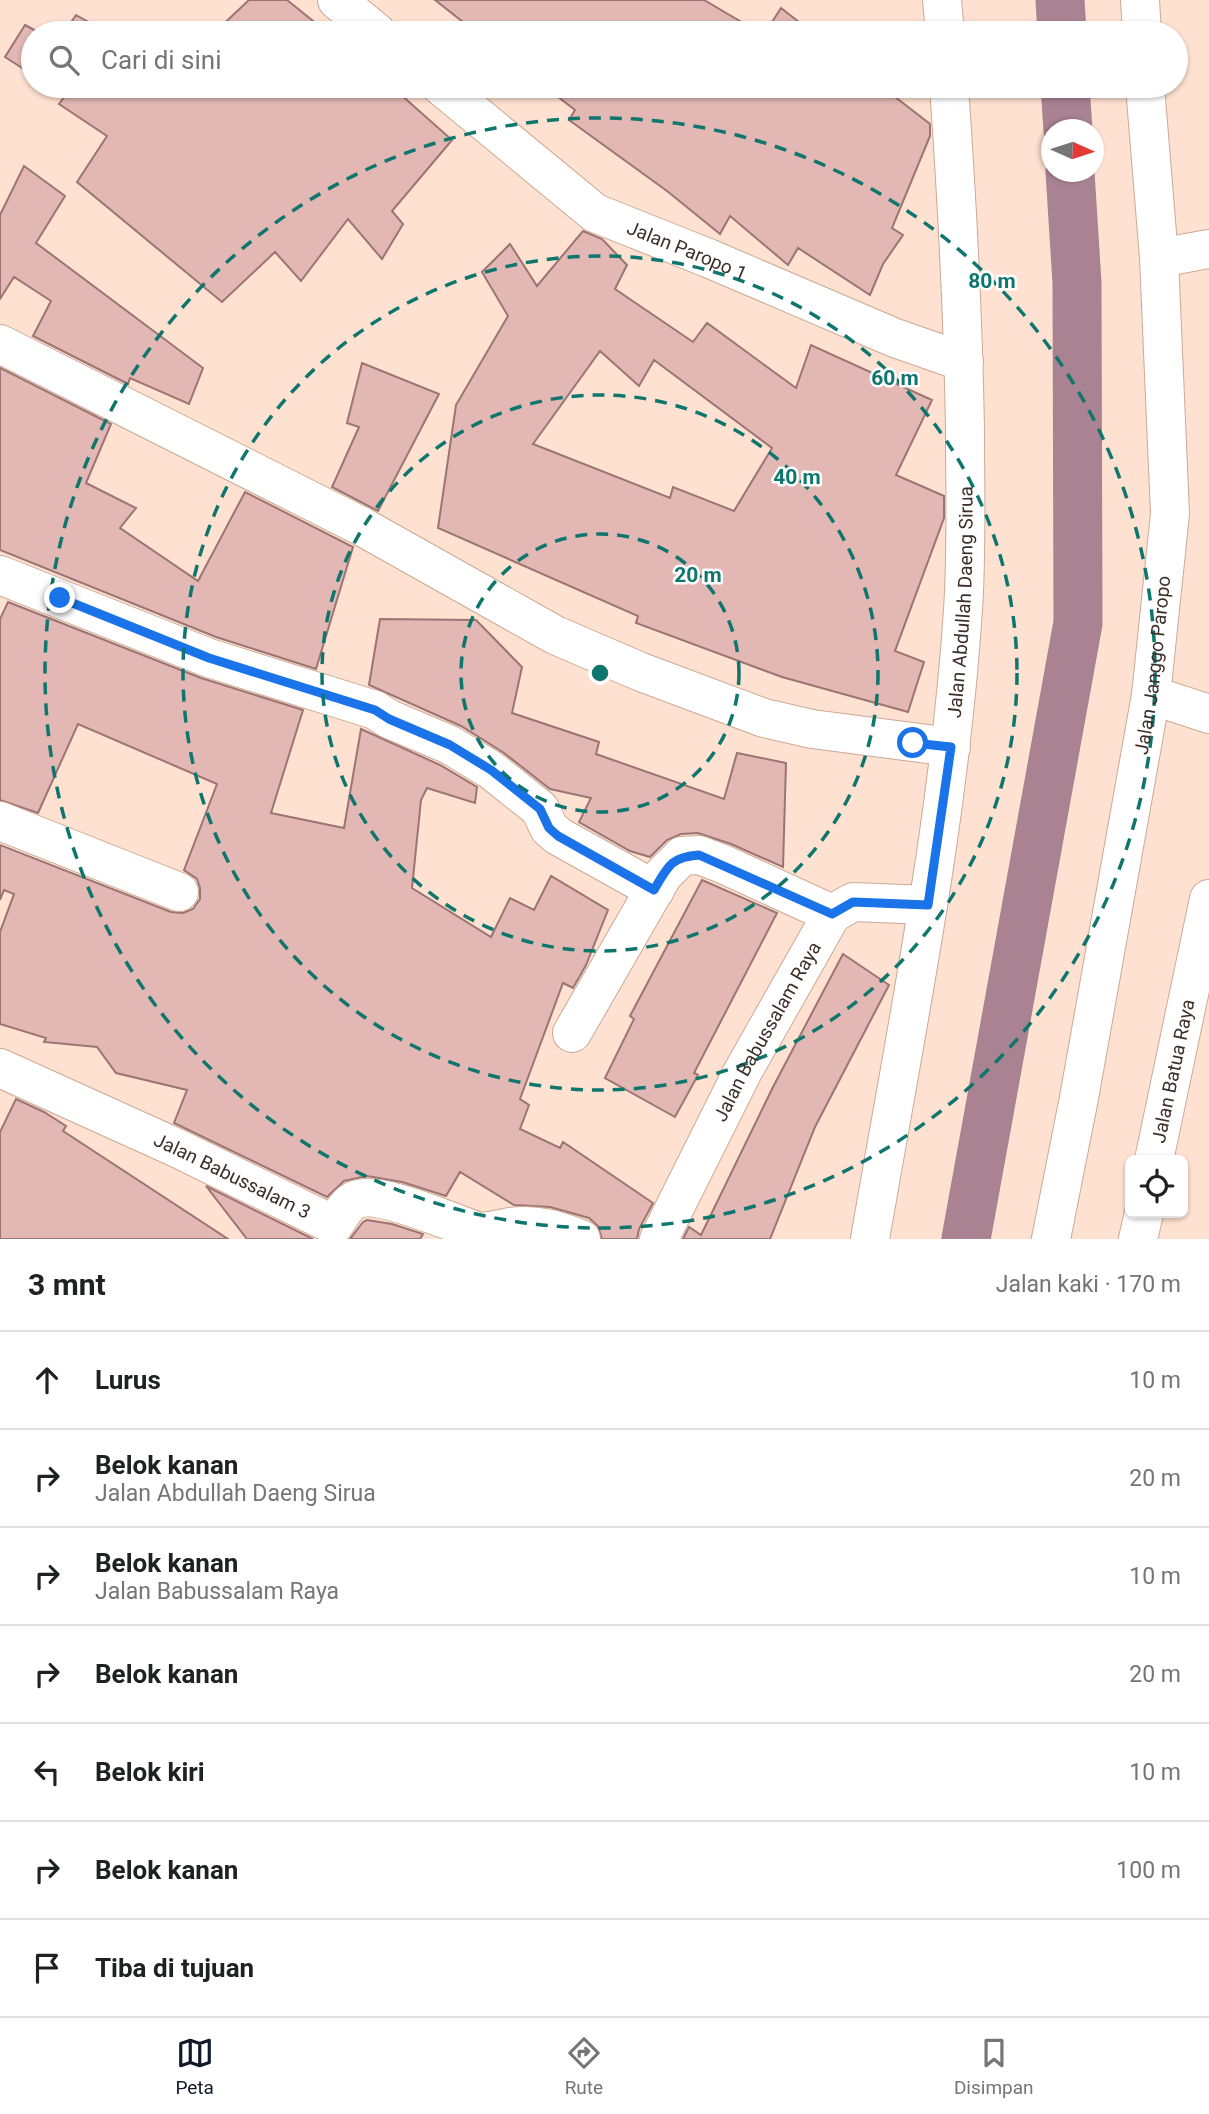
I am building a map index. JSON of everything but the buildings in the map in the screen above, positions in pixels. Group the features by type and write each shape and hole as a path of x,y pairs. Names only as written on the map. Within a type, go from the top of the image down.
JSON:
{"street":[{"path":"337,0 362,21"},
{"path":"942,0 944,21"},
{"path":"1140,0 1141,21"},
{"name":"Jalan Paropo 1","path":"455,98 595,214 708,258 895,338 964,362"},
{"name":"Jalan Abdullah Daeng Sirua","path":"870,1239 928,905 951,747 963,608 964,362 950,98"},
{"name":"Jalan Janggo Paropo","path":"1051,1239 1082,1085 1151,695 1170,514 1159,258 1146,98"},
{"path":"1159,258 1209,248"},
{"path":"0,344 362,526 555,635 629,667 764,718 812,729 951,747"},
{"path":"0,575 209,658 375,710 389,719 450,745 491,770 540,809 549,828 558,836 654,890"},
{"path":"1151,695 1209,714"},
{"path":"0,821 179,891"},
{"path":"572,1033 654,890 675,860 682,856 699,855 832,914 853,902 928,905"},
{"name":"Jalan Batua Raya","path":"1155,1155 1209,899"},
{"name":"Jalan Babussalam Raya","path":"659,1239 743,1070 832,914"},
{"name":"Jalan Babussalam 3","path":"0,1068 179,1149 336,1232 351,1202 359,1198 372,1198 431,1214 477,1231 539,1226 581,1239"},
{"path":"1138,1239 1143,1218"}],"waterway":[{"path":"1060,0 1061,21"},
{"path":"1066,98 1067,119"},
{"path":"966,1239 1078,623 1077,283 1071,182"}],"route":[{"path":"60,598 209,658 375,710 389,719 450,745 491,770 540,809 549,828 558,836 654,890 675,860 682,856 699,855 832,914 853,902 928,905 951,747 913,743"}]}
